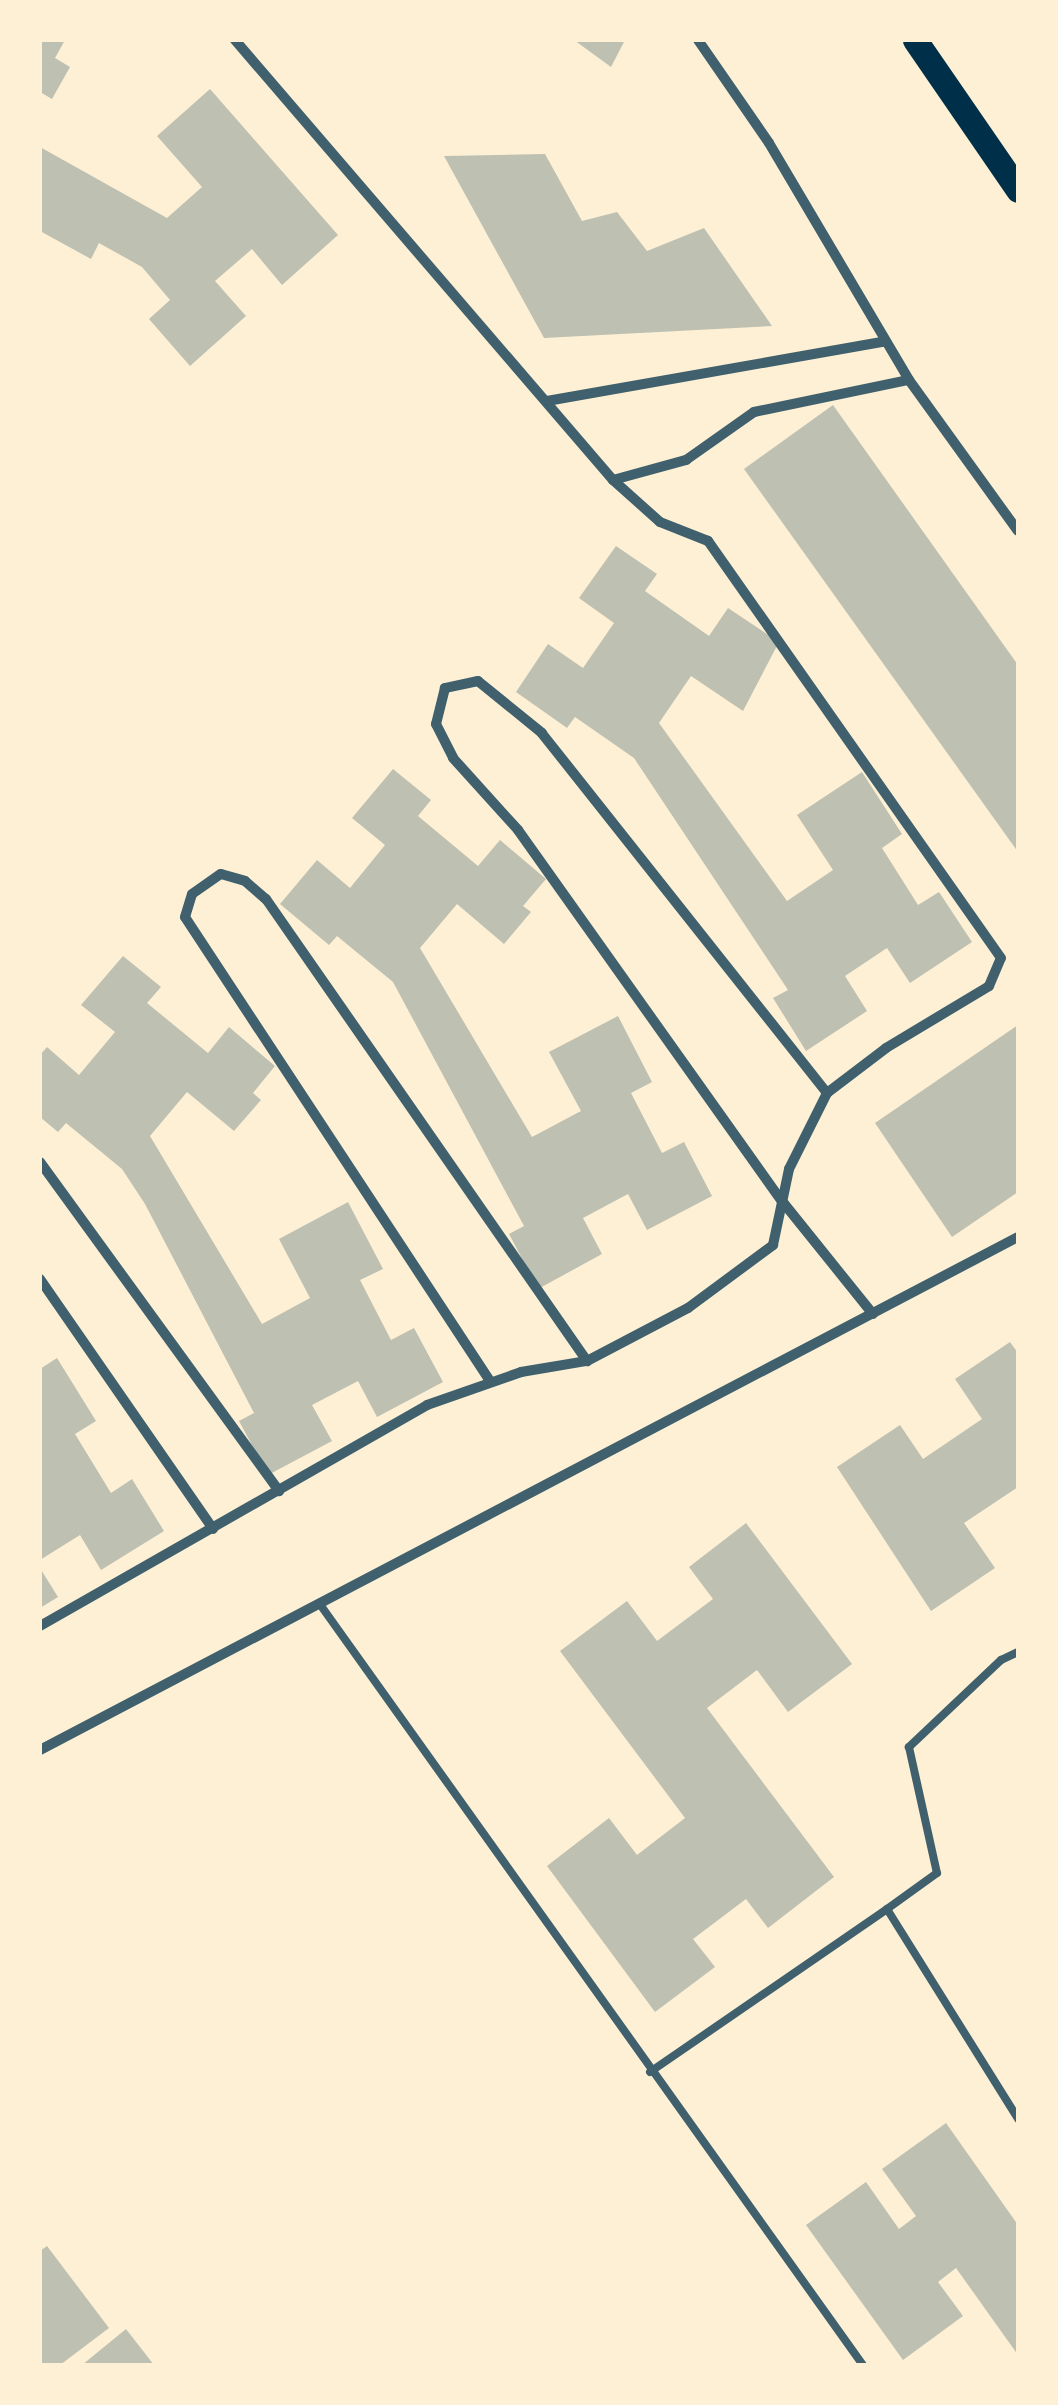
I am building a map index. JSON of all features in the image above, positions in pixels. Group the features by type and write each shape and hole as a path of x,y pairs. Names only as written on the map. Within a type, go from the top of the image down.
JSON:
{"main road":[{"path":"915,40 1018,190"}],"street":[{"path":"40,1626 427,1405 490,1380 587,1361 688,1308 773,1245 800,1142 827,1094 886,1048 989,986 1000,958 708,541 660,522 613,480 235,40"},
{"path":"698,40 778,157 909,380 1018,532"},
{"path":"547,401 886,341"},
{"path":"613,480 686,460 754,412 909,380"},
{"path":"827,1094 542,734 478,681 445,688 436,724 453,758 518,830 782,1200 873,1314"},
{"path":"490,1380 185,917 192,894 221,874 245,881 266,899 587,1361"},
{"path":"40,1162 278,1491"},
{"path":"40,1750 1018,1238"},
{"path":"40,1279 214,1529"}],"lane":[{"path":"318,1603 863,2365"},
{"path":"650,2072 937,1874 909,1747 1001,1660 1018,1652"},
{"path":"887,1909 1016,2114"}],"building":[{"path":"40,40 65,40 55,58 70,67 52,99 40,92"},
{"path":"574,40 625,40 611,67"},
{"path":"210,89 338,235 282,285 252,249 215,281 246,316 190,366 149,319 170,300 142,267 99,243 91,259 40,231 40,147 167,218 202,187 157,136"},
{"path":"545,154 582,221 617,212 647,251 704,228 772,326 544,338 444,156"},
{"path":"833,405 1018,665 1018,852 744,469"},
{"path":"616,546 657,574 645,591 709,636 728,608 779,642 743,711 691,676 659,723 787,901 833,870 797,815 862,772 902,834 882,848 918,905 939,892 972,942 910,983 887,948 845,976 867,1011 806,1051 773,998 788,990 634,758 575,717 567,728 516,692 548,644 583,668 614,623 579,598"},
{"path":"393,769 431,800 418,816 478,866 500,840 546,879 523,906 531,912 504,944 457,904 420,948 532,1137 581,1111 549,1052 618,1016 652,1082 631,1093 662,1153 684,1142 712,1196 647,1230 628,1194 583,1218 602,1254 538,1289 509,1234 524,1226 393,982 337,936 329,945 280,904 317,860 350,888 385,845 352,818"},
{"path":"123,956 161,987 147,1003 208,1053 229,1027 275,1066 253,1093 261,1100 234,1131 187,1092 150,1136 262,1324 310,1298 279,1239 348,1202 383,1269 360,1280 391,1340 414,1328 443,1382 377,1417 358,1381 312,1405 332,1441 268,1475 239,1421 254,1413 145,1204 122,1169 66,1123 58,1132 40,1117 40,1055 47,1047 79,1075 115,1032 81,1005"},
{"path":"1018,1025 1018,1192 952,1237 875,1123"},
{"path":"1010,1342 1018,1353 1018,1487 964,1523 995,1568 931,1611 837,1467 900,1425 923,1459 982,1419 955,1379"},
{"path":"57,1358 96,1421 75,1434 111,1493 132,1479 164,1531 101,1570 80,1535 40,1560 40,1369"},
{"path":"746,1523 852,1664 788,1712 757,1670 707,1708 834,1877 768,1928 746,1899 693,1939 715,1967 655,2012 547,1866 609,1818 637,1855 685,1818 560,1651 627,1601 657,1641 713,1599 689,1567"},
{"path":"40,1568 58,1597 40,1608"},
{"path":"946,2123 1018,2225 1018,2355 956,2268 938,2282 963,2316 903,2360 806,2225 866,2182 899,2229 916,2216 882,2169"},
{"path":"47,2246 109,2328 60,2365 40,2365 40,2251"},
{"path":"126,2329 154,2365 82,2365"}]}
